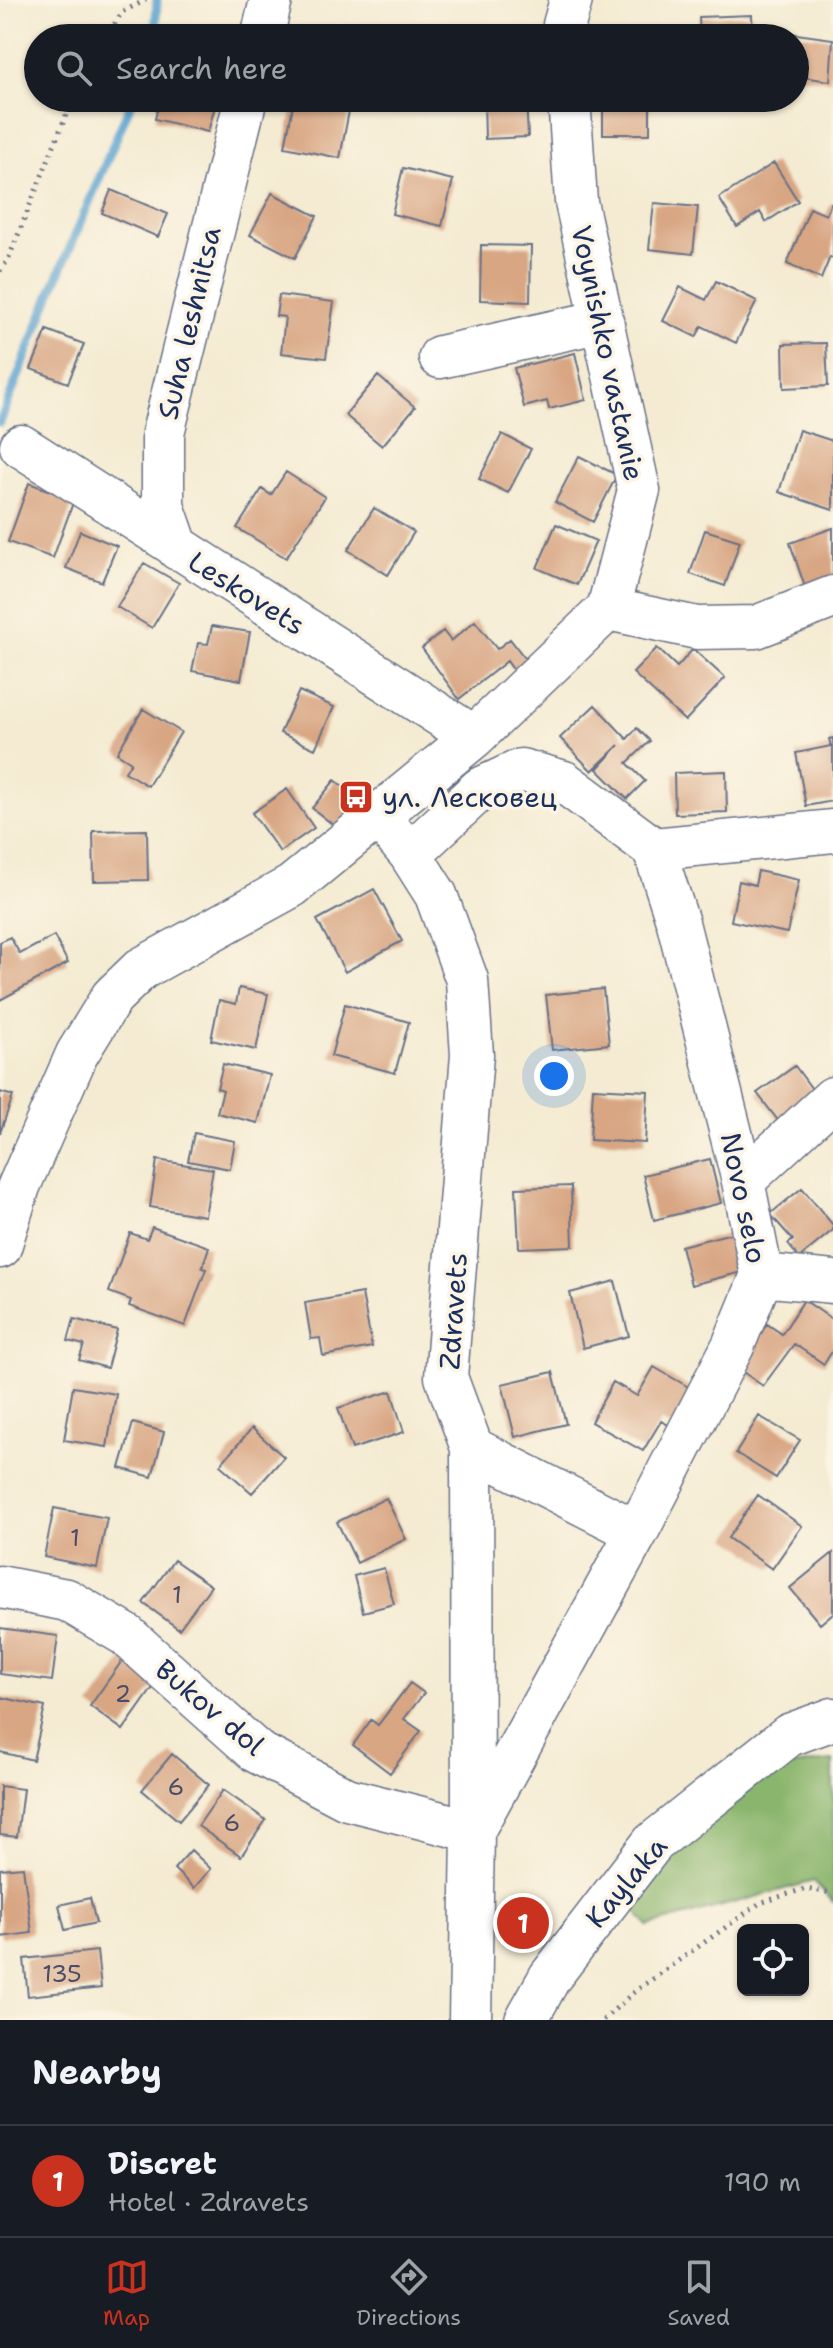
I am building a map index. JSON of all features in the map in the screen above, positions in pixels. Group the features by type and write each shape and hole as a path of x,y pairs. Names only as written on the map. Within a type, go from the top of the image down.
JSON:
{"street":[{"path":"265,24 271,0"},
{"path":"564,24 571,0"},
{"name":"Suha leshnitsa","path":"178,549 163,506 163,433 243,112"},
{"name":"Voynishko vastanie","path":"570,112 576,202 639,490 608,609"},
{"path":"440,357 602,321"},
{"name":"Leskovets","path":"21,446 474,737"},
{"path":"0,1247 19,1186 77,1054 112,997 141,969 292,886 474,737 608,609 697,628 756,627 833,597"},
{"path":"410,854 480,789 521,770 564,782 654,849 833,831"},
{"name":"Zdravets","path":"378,816 410,854 436,895 467,980 472,1055 446,1377 472,1448 470,2020"},
{"name":"Novo selo","path":"473,1831 637,1532 733,1346 762,1275 743,1181 678,923 654,849"},
{"path":"743,1181 833,1098"},
{"path":"762,1275 833,1282"},
{"path":"472,1448 637,1532"},
{"name":"Bukov dol","path":"0,1587 67,1600 126,1635 257,1752 347,1799 473,1831"},
{"name":"Kaylaka","path":"526,2020 550,1977 653,1843 789,1735 833,1719"}],"path":[{"path":"115,24 122,12 146,0"},
{"path":"0,271 8,260 67,112"},
{"path":"603,2020 634,1992 760,1903 804,1889 833,1893"}],"green space":[{"path":"833,1761 833,1902 814,1881 648,1926 618,1890 741,1772"}],"building":[{"path":"752,15 752,24 699,24 699,17"},
{"path":"809,36 833,39 830,81 809,78"},
{"path":"157,112 213,112 208,132 155,119"},
{"path":"292,112 349,112 340,158 285,147"},
{"path":"484,112 527,112 528,137 485,139"},
{"path":"603,112 650,112 650,134 603,134"},
{"path":"774,163 798,201 766,222 760,212 737,227 719,198"},
{"path":"403,168 453,180 442,226 392,214"},
{"path":"111,190 168,214 158,237 102,213"},
{"path":"272,193 317,216 295,258 250,235"},
{"path":"654,203 698,207 693,254 649,249"},
{"path":"831,203 833,259 830,257 821,279 787,264 810,208 826,215"},
{"path":"481,245 531,246 530,302 480,300"},
{"path":"716,281 757,301 736,343 702,326 696,337 663,321 680,287 706,300"},
{"path":"279,295 334,302 326,358 281,353 285,317 276,316"},
{"path":"47,330 84,344 68,383 31,369"},
{"path":"826,343 828,386 784,388 783,344"},
{"path":"575,353 586,400 549,409 547,401 524,407 514,368"},
{"path":"378,376 415,407 382,446 345,415"},
{"path":"799,430 833,441 833,510 779,492"},
{"path":"502,434 531,449 508,493 479,479"},
{"path":"579,456 617,475 593,522 555,502"},
{"path":"286,472 325,497 286,558 237,528 262,489 271,495"},
{"path":"58,479 79,486 53,558 8,542 29,483 53,492"},
{"path":"374,508 414,532 388,575 348,550"},
{"path":"556,524 596,541 577,585 537,568"},
{"path":"833,528 833,584 807,593 790,543"},
{"path":"705,530 740,541 725,586 690,574"},
{"path":"80,531 117,546 102,582 66,568"},
{"path":"144,563 179,583 152,628 117,607"},
{"path":"475,621 497,649 510,639 527,661 514,671 507,661 459,699 422,648 443,631 451,641"},
{"path":"212,626 250,632 241,680 192,671 198,643 208,644"},
{"path":"657,648 677,667 693,649 725,678 685,721 633,673"},
{"path":"299,691 334,707 315,749 280,733"},
{"path":"595,705 627,739 637,728 650,741 627,763 645,781 627,799 597,769 619,745 592,771 560,738"},
{"path":"143,709 181,732 148,786 125,772 131,762 117,753"},
{"path":"833,738 833,801 806,806 796,753 831,746 829,739"},
{"path":"726,771 727,812 675,814 674,773"},
{"path":"335,780 359,799 336,827 312,808"},
{"path":"287,789 314,828 280,852 252,813"},
{"path":"147,830 148,880 94,881 93,831"},
{"path":"758,871 799,880 787,933 731,921 739,881 755,885"},
{"path":"374,889 402,941 345,972 317,920"},
{"path":"54,936 68,963 0,1000 0,942 10,937 20,954"},
{"path":"239,988 268,994 256,1050 211,1040 219,1000 236,1004"},
{"path":"603,989 609,1044 552,1050 546,995"},
{"path":"345,1004 409,1022 395,1073 331,1056"},
{"path":"223,1064 270,1075 258,1123 217,1113 223,1090 217,1088"},
{"path":"795,1066 820,1100 783,1127 757,1093"},
{"path":"593,1088 648,1091 645,1143 590,1140"},
{"path":"0,1092 13,1096 0,1133"},
{"path":"194,1133 235,1141 230,1169 188,1161"},
{"path":"710,1159 721,1203 654,1220 643,1175"},
{"path":"157,1160 213,1169 205,1216 150,1207"},
{"path":"571,1186 573,1246 519,1248 516,1188"},
{"path":"802,1188 833,1225 833,1230 799,1258 788,1244 793,1240 770,1214"},
{"path":"152,1227 209,1247 202,1268 206,1269 185,1326 129,1306 131,1300 109,1292 130,1233 147,1239"},
{"path":"732,1233 742,1272 691,1285 681,1246"},
{"path":"615,1281 629,1336 583,1348 570,1293"},
{"path":"362,1293 372,1347 323,1356 320,1338 311,1339 305,1303"},
{"path":"804,1300 833,1320 833,1350 824,1364 794,1344 763,1386 737,1368 767,1324 782,1334"},
{"path":"74,1319 117,1330 107,1368 79,1360 84,1345 68,1341"},
{"path":"654,1367 697,1392 676,1429 661,1421 643,1451 591,1422 613,1382 637,1396"},
{"path":"553,1372 566,1424 515,1437 502,1384"},
{"path":"73,1387 116,1394 107,1447 64,1440"},
{"path":"391,1391 404,1432 352,1449 338,1408"},
{"path":"759,1416 800,1440 776,1478 736,1453"},
{"path":"133,1423 164,1432 152,1477 120,1468"},
{"path":"252,1428 284,1457 252,1493 220,1465"},
{"path":"758,1495 802,1526 772,1569 728,1538"},
{"path":"386,1498 406,1539 357,1563 337,1522"},
{"path":"54,1508 107,1518 97,1568 44,1557"},
{"path":"833,1553 833,1613 820,1624 790,1588"},
{"path":"174,1560 211,1586 179,1629 143,1603"},
{"path":"384,1568 394,1604 363,1612 354,1576"},
{"path":"0,1628 58,1636 52,1681 0,1674"},
{"path":"124,1658 157,1682 123,1730 90,1706"},
{"path":"410,1683 424,1693 404,1719 421,1731 390,1773 353,1745 371,1720 378,1725"},
{"path":"0,1697 45,1707 33,1760 0,1752"},
{"path":"172,1754 209,1785 179,1821 142,1790"},
{"path":"0,1786 23,1789 17,1837 0,1835"},
{"path":"223,1790 266,1820 241,1856 198,1826"},
{"path":"191,1850 211,1869 194,1888 174,1869"},
{"path":"23,1867 32,1933 0,1937 0,1869"},
{"path":"90,1898 96,1923 65,1930 59,1905"},
{"path":"97,1951 101,1988 28,1996 24,1959"}],"waterway":[{"path":"156,24 157,0"},
{"path":"0,422 127,112"}],"place":[{"name":"ул. Лесковец","path":"356,797"},
{"name":"Discret","path":"523,1923"}]}
